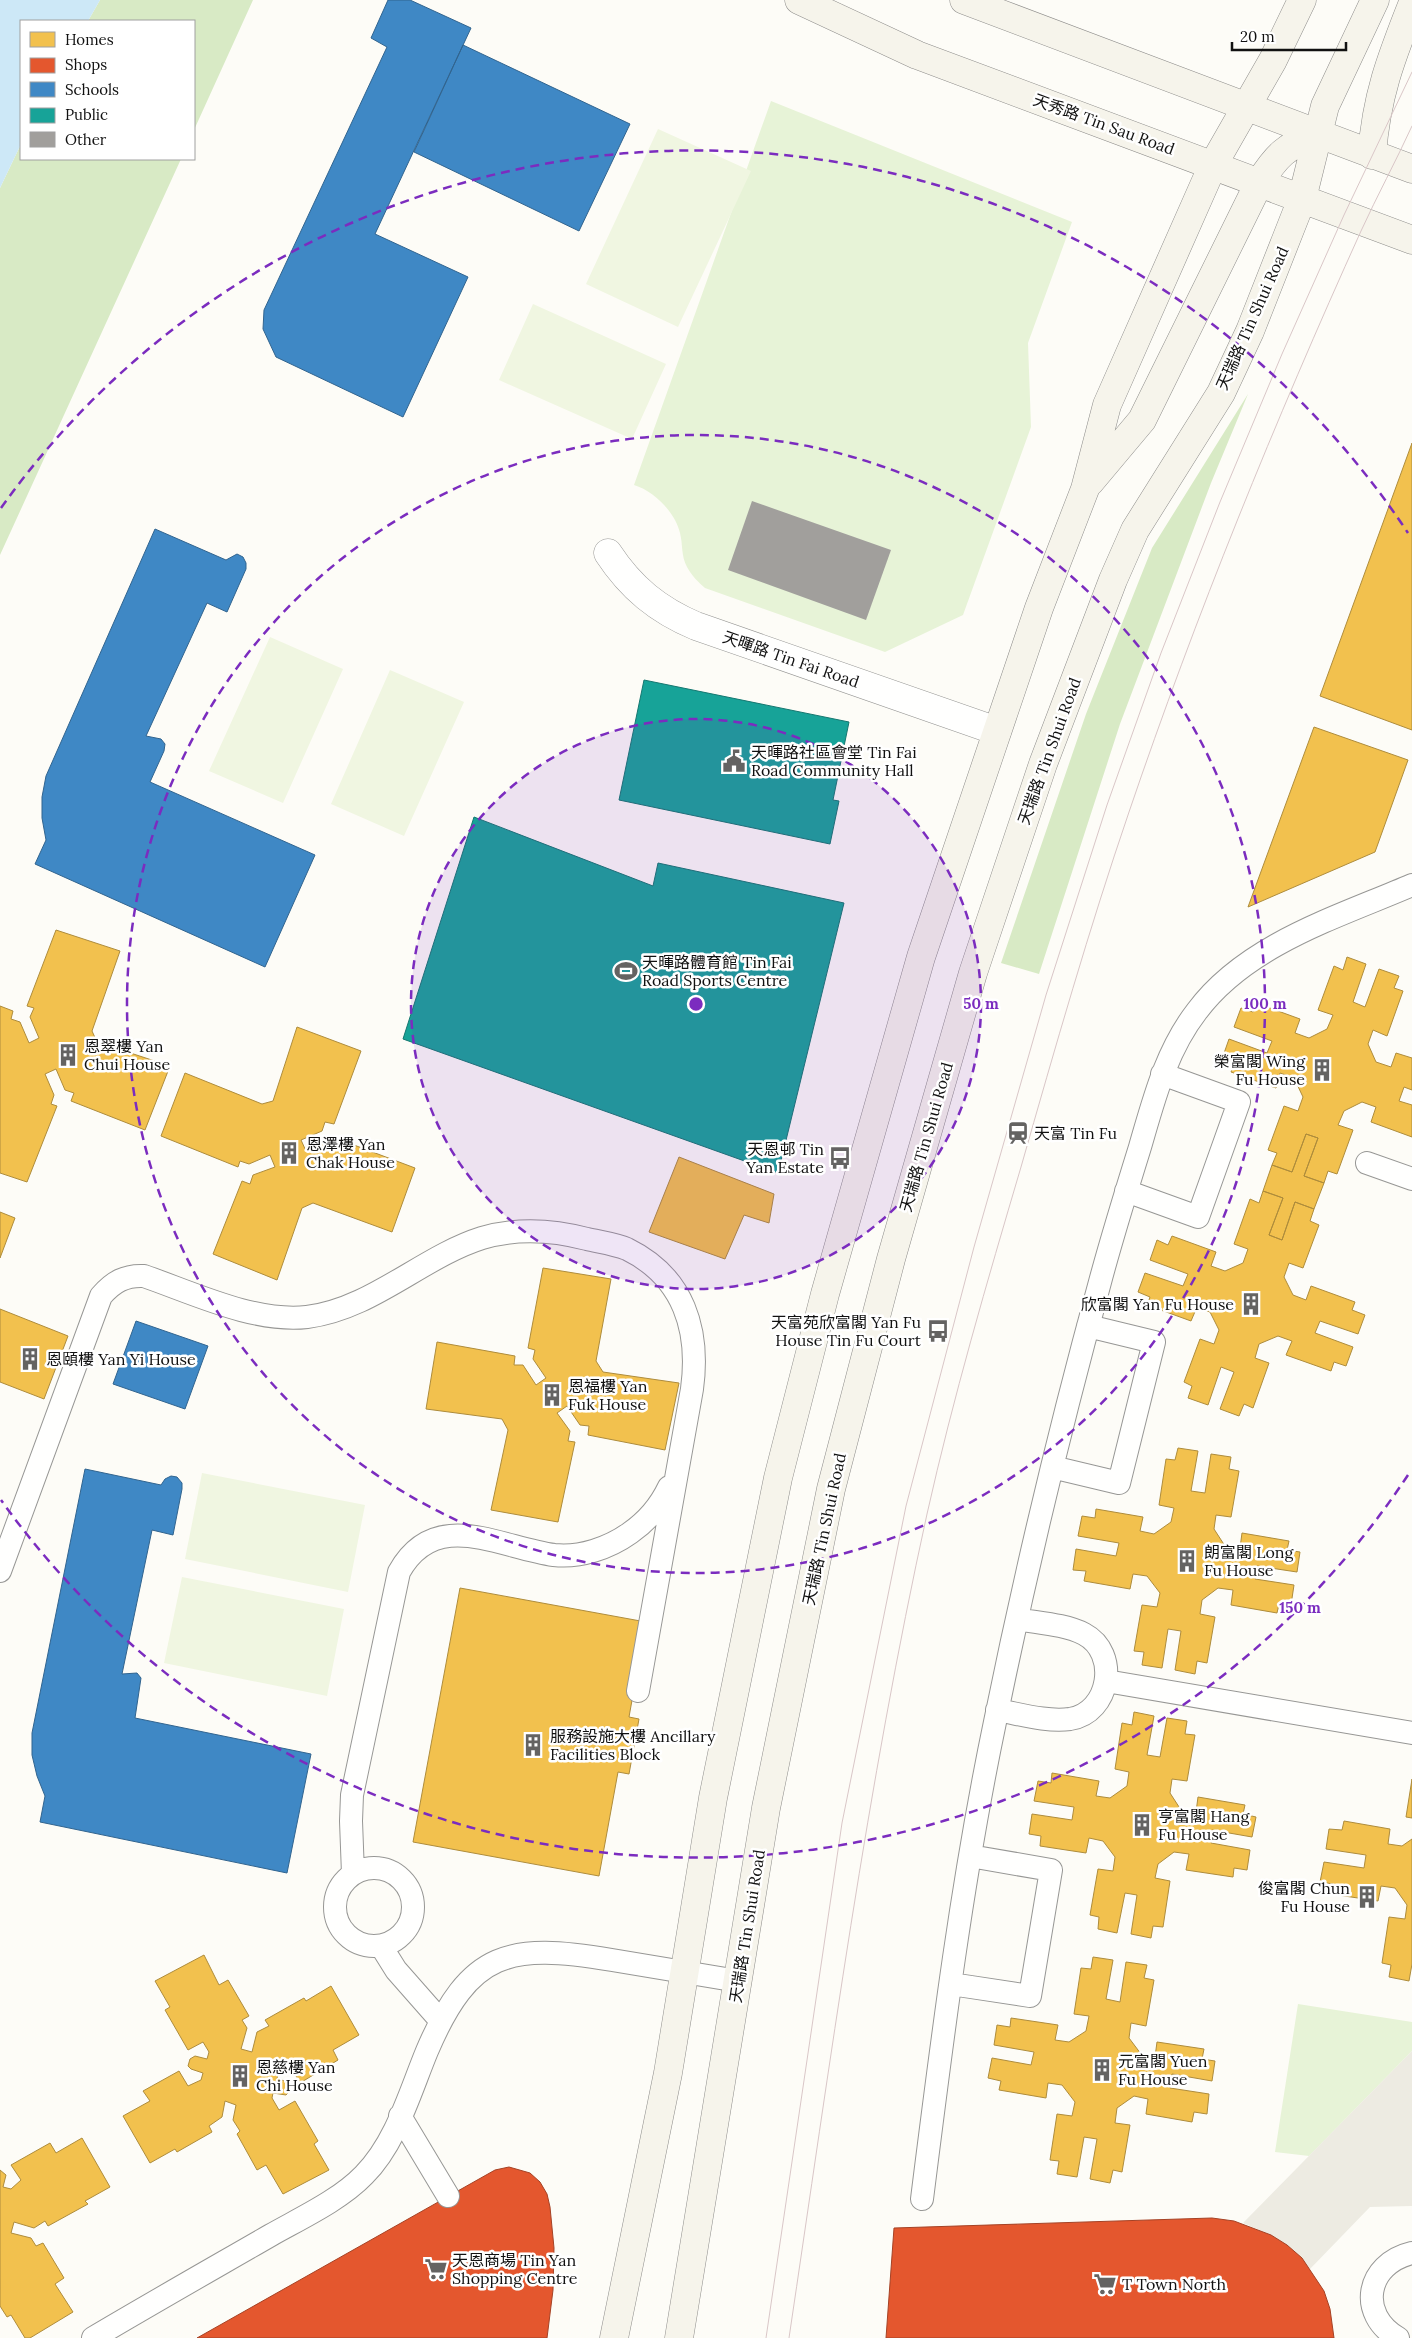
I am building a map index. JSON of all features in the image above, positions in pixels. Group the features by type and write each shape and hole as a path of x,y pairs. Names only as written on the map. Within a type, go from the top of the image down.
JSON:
{"main road":[{"name":"天秀路 Tin Sau Road","path":"799,0 916,55 1412,240"},
{"path":"964,0 1412,170"},
{"path":"614,2338 668,2072 713,1798 780,1468 824,1294 921,957 1039,608 1085,489 1107,405 1213,165 1273,60 1302,0"},
{"name":"天瑞路 Tin Shui Road","path":"679,2338 766,1808 831,1490 891,1259 973,973 1043,764 1113,580 1135,530 1221,393 1254,322 1302,199 1325,106 1375,0"},
{"path":"1372,155 1378,104 1384,79 1412,5"},
{"path":"1085,489 1142,420 1259,183 1273,161 1293,144 1317,134"}],"street":[{"name":"天暉路 Tin Fai Road","path":"608,553 636,590 674,617 997,730"}],"lane":[{"path":"922,2199 950,1984 970,1856 997,1710 1052,1467 1088,1326 1126,1191 1162,1074 1179,1038 1198,1009 1221,984 1245,964 1273,946 1412,885"},
{"path":"1126,1191 1198,1217 1239,1102 1162,1074"},
{"path":"1367,1163 1412,1179"},
{"path":"0,1571 101,1296 110,1286 121,1279 132,1276 144,1276 259,1314 307,1317 331,1312 355,1303 461,1246 506,1233 538,1231 569,1234 626,1249 646,1261 665,1277 679,1297 694,1341 695,1365 638,1691"},
{"path":"1052,1467 1119,1483 1154,1342 1088,1326"},
{"path":"353,1874 352,1794 399,1572 406,1559 415,1549 427,1541 443,1536 460,1534 555,1555 578,1554 601,1549 621,1539 640,1526 656,1509 668,1490 676,1468"},
{"path":"997,1710 1053,1720 1071,1719 1088,1711 1100,1698 1106,1681 1106,1664 1099,1647 1085,1634 1068,1628 1017,1619"},
{"path":"1106,1681 1412,1733"},
{"path":"950,1984 1030,1996 1051,1870 970,1856"},
{"path":"378,1868 390,1871 409,1887 414,1906 410,1924 403,1934 393,1942 381,1946 368,1946 355,1941 344,1933 337,1921 336,1895 343,1883 353,1874 365,1869 378,1868"},
{"path":"381,1946 396,1970 440,2020"},
{"path":"93,2338 348,2188 364,2175 378,2158 400,2116 440,2020 454,1998 471,1979 505,1957 523,1953 578,1954 738,1980"},
{"path":"400,2116 448,2196"},
{"path":"1398,2338 1387,2332 1378,2321 1372,2308 1372,2293 1376,2279 1385,2267 1396,2258 1412,2254"},
{"path":"119,2338 132,2315"}],"green space":[{"path":"100,0 253,0 195,128 195,20 89,20"},
{"path":"771,101 1072,222 1028,343 1031,427 963,615 885,652 705,588 695,579 685,563 680,533 674,517 656,497 634,485"},
{"path":"658,129 751,171 678,327 586,284"},
{"path":"20,146 20,160 181,160 0,555 0,188"},
{"path":"533,304 666,364 632,439 499,380"},
{"path":"1248,394 1211,483 1120,724 1039,974 1001,963 1086,714 1152,548"},
{"path":"270,637 343,669 283,803 209,771"},
{"path":"390,670 464,702 404,836 331,804"},
{"path":"202,1473 365,1505 348,1592 185,1559"},
{"path":"182,1577 344,1609 327,1696 164,1663"},
{"path":"1298,2004 1412,2022 1412,2051 1309,2156 1275,2152"}],"shaded area":[{"path":"1412,2051 1412,2206 1370,2207 1310,2269 1287,2245 1271,2235 1243,2223"}],"water":[{"path":"0,0 100,0 89,20 20,20 20,146 0,188"}],"building: Homes":[{"path":"1412,443 1412,730 1320,696"},
{"path":"1314,727 1408,760 1375,852 1248,907"},
{"name":"恩翠樓 Yan Chui House","path":"56,930 120,951 92,1031 97,1042 170,1066 145,1130 71,1101 74,1093 65,1090 56,1069 45,1074 54,1095 51,1104 57,1106 27,1182 0,1173 0,1006 13,1011 11,1019 20,1022 29,1043 39,1038 30,1017 34,1008 27,1006"},
{"name":"榮富閣 Wing Fu House","path":"1347,957 1366,964 1353,1002 1365,1007 1379,969 1399,976 1394,988 1403,991 1387,1036 1373,1030 1368,1044 1376,1062 1391,1067 1396,1053 1412,1058 1412,1090 1404,1087 1399,1101 1412,1105 1412,1137 1371,1122 1376,1107 1362,1102 1344,1111 1338,1125 1353,1130 1337,1174 1328,1171 1324,1183 1304,1176 1318,1138 1306,1134 1292,1172 1272,1165 1277,1153 1268,1150 1284,1106 1298,1111 1303,1097 1294,1078 1280,1073 1276,1088 1231,1072 1235,1063 1222,1059 1229,1039 1267,1053 1272,1041 1234,1027 1241,1008 1253,1012 1256,1003 1300,1019 1295,1033 1309,1038 1327,1029 1333,1015 1318,1010 1334,966 1343,970"},
{"name":"恩澤樓 Yan Chak House","path":"297,1027 361,1051 334,1124 325,1122 322,1131 301,1140 306,1151 327,1142 337,1145 338,1139 415,1168 392,1232 313,1203 302,1208 277,1280 213,1254 242,1181 250,1184 253,1175 275,1167 270,1155 249,1164 240,1161 238,1167 161,1136 185,1073 262,1104 273,1101"},
{"path":"1306,1134 1318,1138 1304,1176 1324,1183 1314,1209 1295,1202 1282,1240 1269,1235 1283,1198 1263,1191 1272,1165 1292,1172"},
{"path":"679,1157 774,1194 769,1223 744,1215 725,1259 649,1232"},
{"name":"欣富閣 Yan Fu House","path":"1263,1191 1283,1198 1269,1235 1282,1240 1295,1202 1314,1209 1310,1221 1319,1225 1303,1268 1289,1263 1284,1277 1293,1295 1306,1300 1311,1286 1355,1302 1352,1310 1365,1315 1358,1334 1320,1321 1315,1333 1353,1347 1346,1366 1334,1362 1331,1371 1286,1355 1292,1341 1278,1336 1259,1344 1255,1358 1269,1363 1253,1408 1244,1404 1239,1416 1220,1409 1234,1372 1221,1367 1208,1405 1188,1398 1192,1386 1184,1382 1200,1339 1214,1344 1219,1330 1210,1312 1197,1307 1191,1321 1147,1305 1150,1297 1138,1292 1145,1273 1183,1286 1188,1274 1150,1260 1157,1240 1168,1245 1172,1236 1216,1252 1211,1266 1225,1271 1243,1263 1248,1249 1234,1244 1250,1199 1259,1203"},
{"path":"0,1212 15,1218 0,1258"},
{"name":"恩福樓 Yan Fuk House","path":"543,1268 611,1279 596,1361 603,1372 679,1383 665,1450 588,1435 589,1426 580,1425 567,1406 557,1413 570,1431 568,1441 575,1442 558,1522 491,1510 508,1430 502,1419 426,1409 437,1342 515,1356 514,1365 523,1365 536,1385 546,1378 533,1359 535,1350 528,1348"},
{"name":"恩頤樓 Yan Yi House","path":"0,1309 68,1336 44,1399 0,1382"},
{"name":"朗富閣 Long Fu House","path":"1178,1448 1198,1451 1191,1491 1205,1493 1211,1454 1231,1457 1229,1469 1239,1471 1231,1517 1216,1515 1214,1529 1225,1546 1240,1548 1242,1533 1289,1541 1287,1550 1300,1552 1297,1572 1257,1566 1255,1579 1294,1585 1291,1605 1279,1604 1277,1613 1231,1605 1233,1590 1218,1588 1202,1600 1200,1614 1215,1617 1207,1663 1197,1661 1195,1674 1175,1670 1181,1631 1168,1629 1162,1668 1142,1665 1144,1652 1134,1651 1142,1605 1157,1607 1160,1593 1147,1576 1133,1574 1130,1589 1084,1581 1086,1571 1073,1570 1076,1549 1116,1556 1119,1543 1078,1536 1082,1516 1095,1518 1096,1509 1143,1517 1140,1531 1154,1534 1171,1522 1174,1508 1159,1505 1166,1459 1175,1460"},
{"name":"服務設施大樓 Ancillary Facilities Block","path":"460,1588 646,1622 629,1717 639,1719 629,1774 618,1772 599,1876 413,1842"},
{"name":"亨富閣 Hang Fu House","path":"1134,1712 1154,1716 1147,1755 1160,1757 1167,1718 1187,1721 1185,1734 1195,1735 1187,1781 1172,1779 1170,1793 1181,1810 1196,1812 1198,1797 1245,1805 1243,1814 1256,1817 1252,1837 1212,1830 1211,1843 1250,1850 1247,1870 1234,1868 1233,1877 1186,1870 1189,1854 1174,1852 1158,1864 1155,1878 1170,1881 1163,1927 1153,1926 1151,1938 1131,1934 1137,1895 1125,1893 1117,1933 1098,1929 1099,1917 1090,1915 1098,1869 1113,1871 1115,1857 1103,1841 1089,1838 1086,1853 1040,1846 1041,1836 1029,1834 1032,1814 1072,1820 1074,1807 1034,1801 1038,1781 1051,1783 1052,1773 1099,1781 1096,1796 1110,1798 1127,1786 1129,1772 1115,1769 1122,1723 1132,1725"},
{"path":"1412,1779 1412,1818 1406,1817"},
{"name":"俊富閣 Chun Fu House","path":"1344,1821 1390,1829 1388,1844 1402,1846 1412,1839 1412,1964 1409,1981 1389,1977 1391,1965 1382,1963 1389,1917 1405,1919 1407,1905 1395,1888 1381,1886 1378,1901 1331,1894 1333,1884 1320,1882 1324,1862 1364,1868 1366,1855 1326,1849 1329,1829 1342,1830"},
{"name":"恩慈樓 Yan Chi House","path":"204,1955 219,1985 228,1980 249,2016 242,2020 247,2028 241,2049 252,2052 257,2032 269,2026 265,2020 304,1998 306,2001 331,1986 359,2035 333,2050 338,2060 300,2083 291,2067 279,2070 277,2079 289,2082 291,2085 286,2095 273,2093 272,2098 279,2110 295,2101 318,2141 314,2144 329,2170 283,2194 266,2165 257,2170 237,2134 240,2131 233,2120 236,2105 225,2101 222,2117 209,2126 212,2132 177,2152 175,2149 150,2163 123,2116 150,2101 143,2091 179,2071 188,2086 201,2080 203,2073 188,2066 190,2059 195,2056 207,2059 209,2052 203,2042 188,2050 165,2010 170,2007 155,1981"},
{"name":"元富閣 Yuen Fu House","path":"1093,1957 1113,1960 1106,1999 1120,2002 1126,1962 1147,1965 1144,1978 1154,1980 1146,2026 1131,2023 1129,2038 1141,2054 1155,2057 1157,2042 1204,2049 1202,2059 1215,2061 1212,2081 1172,2074 1170,2088 1209,2094 1207,2114 1194,2112 1192,2122 1146,2114 1148,2099 1134,2096 1117,2108 1115,2123 1130,2125 1122,2172 1113,2170 1110,2183 1090,2179 1097,2139 1084,2137 1077,2177 1057,2174 1059,2161 1050,2160 1057,2114 1072,2116 1075,2102 1062,2085 1048,2083 1046,2098 999,2090 1001,2081 988,2078 992,2058 1031,2065 1034,2052 994,2045 997,2025 1010,2027 1011,2018 1058,2025 1055,2040 1069,2042 1086,2031 1089,2016 1074,2014 1081,1968 1091,1969"},
{"path":"82,2138 110,2187 85,2201 88,2204 48,2226 45,2221 34,2228 14,2222 11,2233 31,2238 36,2246 43,2243 64,2278 55,2284 73,2312 30,2338 25,2338 11,2315 7,2317 0,2306 0,2170 6,2175 3,2187 11,2189 21,2180 11,2165 50,2143 56,2153"}],"building: Shops":[{"name":"天恩商場 Tin Yan Shopping Centre","path":"509,2167 530,2173 540,2182 547,2194 550,2207 554,2248 553,2290 547,2338 197,2338 495,2170"},
{"name":"T Town North","path":"1212,2218 1234,2221 1271,2235 1287,2245 1302,2258 1324,2291 1330,2309 1334,2338 886,2338 894,2228"}],"building: Schools":[{"path":"388,0 410,0 471,28 375,234 468,277 403,417 276,357 263,329 264,310 387,47 371,38"},
{"path":"463,45 630,124 579,231 414,152"},
{"path":"155,529 226,560 237,554 243,557 246,563 246,569 227,612 207,603 146,736 161,739 165,744 164,751 150,782 315,855 265,967 35,864 46,840 42,818 42,797 46,776"},
{"path":"136,1321 208,1346 185,1409 113,1384"},
{"path":"85,1469 161,1485 165,1479 171,1476 177,1477 182,1483 173,1535 152,1530 122,1674 137,1673 141,1678 135,1718 311,1754 287,1873 40,1822 45,1796 37,1776 32,1755 32,1733"}],"building: Public":[{"name":"天暉路社區會堂 Tin Fai Road Community Hall","path":"644,680 849,722 833,800 839,801 830,844 619,800"},
{"name":"天暉路體育館 Tin Fai Road Sports Centre","path":"474,817 653,886 658,863 844,903 778,1173 403,1039"}],"building: Other":[{"path":"752,501 891,550 866,620 728,570"}],"tram line":[{"path":"766,2338 842,1823 906,1506 974,1247 1046,995 1107,805 1161,653 1220,502 1282,354 1344,215 1412,72"},
{"path":"789,2338 851,1925 886,1719 927,1514 983,1297 1100,900 1181,665 1267,446 1361,231 1412,126"}],"place":[{"name":"天暉路社區會堂 Tin Fai Road Community Hall","path":"734,761"},
{"name":"天暉路體育館 Tin Fai Road Sports Centre","path":"626,971"},
{"name":"恩翠樓 Yan Chui House","path":"68,1055"},
{"name":"榮富閣 Wing Fu House","path":"1322,1070"},
{"name":"天富 Tin Fu","path":"1018,1133"},
{"name":"恩澤樓 Yan Chak House","path":"289,1153"},
{"name":"天恩邨 Tin Yan Estate","path":"840,1158"},
{"name":"欣富閣 Yan Fu House","path":"1251,1304"},
{"name":"天富苑欣富閣 Yan Fu House Tin Fu Court","path":"938,1331"},
{"name":"恩頤樓 Yan Yi House","path":"30,1359"},
{"name":"恩福樓 Yan Fuk House","path":"552,1395"},
{"name":"朗富閣 Long Fu House","path":"1187,1561"},
{"name":"服務設施大樓 Ancillary Facilities Block","path":"533,1745"},
{"name":"亨富閣 Hang Fu House","path":"1142,1825"},
{"name":"俊富閣 Chun Fu House","path":"1367,1897"},
{"name":"元富閣 Yuen Fu House","path":"1102,2070"},
{"name":"恩慈樓 Yan Chi House","path":"240,2076"},
{"name":"天恩商場 Tin Yan Shopping Centre","path":"436,2269"},
{"name":"T Town North","path":"1105,2284"}]}
